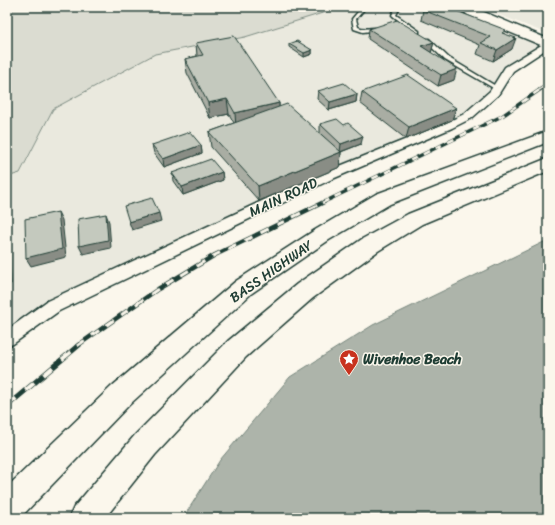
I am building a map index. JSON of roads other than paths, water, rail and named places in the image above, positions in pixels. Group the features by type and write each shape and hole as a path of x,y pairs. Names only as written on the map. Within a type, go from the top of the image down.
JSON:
{"highway":[{"path":"530,142 548,132"},
{"name":"BASS HIGHWAY","path":"7,510 120,396 244,287 322,235 383,200 454,171 548,136"},
{"path":"85,518 145,445 237,349 305,291 370,245 415,219 548,164"}],"main road":[{"path":"464,7 472,12 548,44"}],"street":[{"name":"MAIN ROAD","path":"7,339 60,303 324,178 448,126 468,116 494,93 509,69 548,44"}],"lane":[{"path":"364,7 354,19 356,28 363,31 386,28"},
{"path":"397,7 394,15 426,39 447,59 497,88"},
{"path":"398,25 404,23"}],"railway":[{"path":"539,90 548,84"},
{"path":"322,203 502,116 541,89"},
{"path":"77,346 158,289 215,255 324,202"},
{"path":"7,406 79,345"}],"place":[{"name":"Wivenhoe Beach","path":"349,376"}]}
